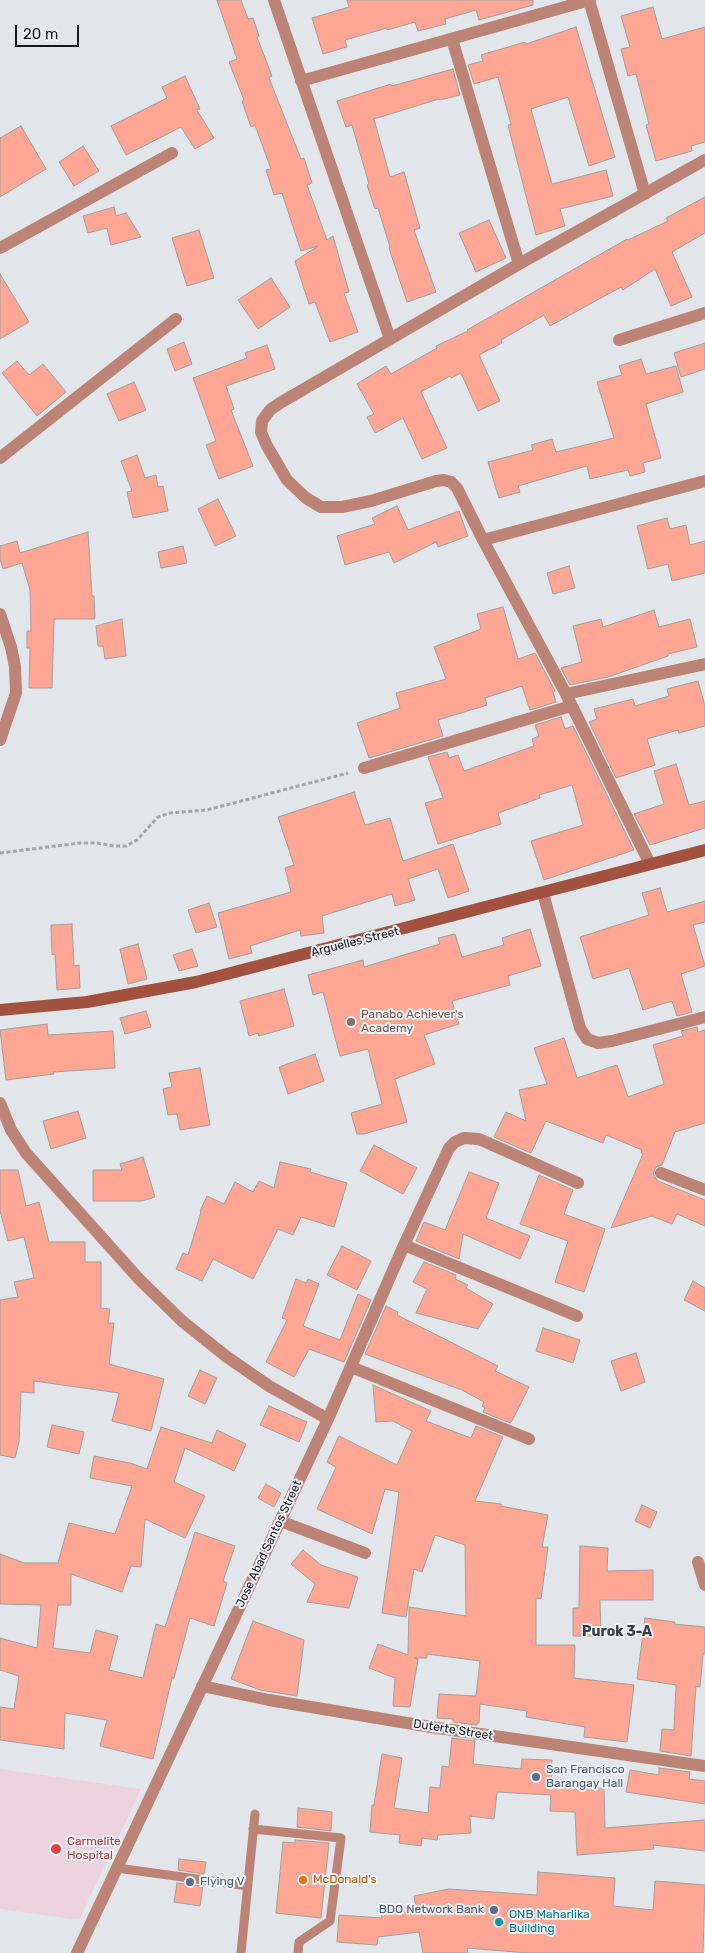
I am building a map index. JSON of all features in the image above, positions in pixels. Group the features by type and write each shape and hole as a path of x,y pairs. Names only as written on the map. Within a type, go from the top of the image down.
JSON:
{"street":[{"path":"274,0 390,339"},
{"path":"301,80 590,0 645,194"},
{"path":"452,39 519,264"},
{"path":"0,248 172,153"},
{"path":"650,864 568,700 457,488 451,482 444,480 436,481 371,501 342,507 321,507 306,498 286,480 261,432 262,420 270,410 519,264 705,160"},
{"path":"619,340 705,313"},
{"path":"0,458 176,319"},
{"path":"483,540 705,482"},
{"path":"0,614 11,647 15,667 16,692 0,740"},
{"path":"364,768 568,700 705,664"},
{"name":"Arguelles Street","path":"0,1010 87,1002 196,982 705,850"},
{"path":"543,893 580,1028 587,1039 598,1043 612,1041 705,1017"},
{"path":"0,1103 11,1130 26,1152 139,1279 182,1321 227,1357 269,1386 328,1419"},
{"name":"Jose Abad Santos Street","path":"77,1953 328,1419 404,1244 449,1148 455,1142 464,1138 479,1139 578,1183"},
{"path":"660,1173 705,1190"},
{"path":"404,1244 577,1316"},
{"path":"351,1367 529,1439"},
{"path":"280,1521 365,1553"},
{"path":"698,1562 705,1585"},
{"name":"Duterte Street","path":"202,1686 269,1700 431,1727 705,1766"}],"lane":[{"path":"241,1953 255,1814"},
{"path":"253,1829 341,1838 330,1922 299,1942 298,1953"},
{"path":"117,1868 248,1886"}],"path":[{"path":"0,853 80,843 126,846 137,840 158,817 170,813 215,808 364,768"}],"shaded area":[{"name":"Carmelite Hospital","path":"0,1769 141,1789 79,1920 0,1909"}],"building":[{"path":"217,0 241,0 248,19 253,18 259,36 257,37 272,76 269,78 301,159 304,158 312,183 307,185 327,240 333,236 349,292 344,293 358,332 330,342 315,302 309,304 295,261 318,246 301,251 282,193 274,195 266,170 271,169 255,125 251,127 242,101 244,100 229,62 237,59"},
{"path":"347,0 533,0 533,5 479,20 476,10 445,19 446,24 418,31 415,22 387,30 387,28 345,40 347,47 323,54 312,18 349,7"},
{"path":"653,7 662,39 705,27 705,142 691,146 692,151 656,161 646,125 649,124 636,74 628,76 621,49 630,47 621,16"},
{"path":"576,27 615,157 589,166 568,97 531,109 552,184 606,170 613,196 560,209 565,226 536,235 508,125 511,124 498,77 474,84 468,65 483,61 481,55 525,42 526,44"},
{"path":"453,69 460,95 439,99 374,119 390,177 404,172 420,228 414,230 436,292 407,302 378,208 375,209 367,185 369,184 352,125 346,127 337,101 391,84 392,86"},
{"path":"185,76 200,109 197,110 214,138 195,149 181,127 126,155 111,126 167,98 162,87"},
{"path":"21,126 46,169 0,197 0,138"},
{"path":"83,146 99,171 74,186 59,162"},
{"path":"705,197 705,233 672,252 692,297 671,306 655,269 623,290 621,287 550,326 544,315 501,340 502,343 479,355 500,401 478,411 461,373 451,378 450,376 421,392 447,448 422,459 403,418 375,433 367,417 374,414 357,384 386,366 391,374 437,348 436,346 468,331 627,239 668,221 666,218"},
{"path":"114,207 116,216 126,213 141,237 111,245 107,228 88,233 83,216"},
{"path":"489,220 506,258 476,272 459,233"},
{"path":"199,230 214,278 187,286 172,238"},
{"path":"0,274 29,322 0,339"},
{"path":"271,278 290,307 258,329 238,300"},
{"path":"184,342 192,364 175,371 167,349"},
{"path":"705,343 705,369 681,377 674,353"},
{"path":"267,345 275,369 226,386 234,409 231,410 253,466 219,479 206,445 216,441 193,378 247,358 245,353"},
{"path":"641,359 646,374 676,366 683,392 646,404 661,458 643,463 645,472 630,476 628,470 590,479 587,466 518,486 520,492 499,498 488,462 533,450 531,445 552,439 556,452 614,438 597,382 622,375 619,366"},
{"path":"17,361 29,375 43,364 66,392 37,416 2,373"},
{"path":"134,382 146,410 119,421 107,394"},
{"path":"137,455 145,478 156,475 158,487 163,486 168,511 133,518 127,492 132,491 121,461"},
{"path":"218,499 236,536 215,546 198,509"},
{"path":"397,506 408,530 459,511 468,536 438,547 436,542 394,563 389,552 345,565 337,536 375,524 372,518"},
{"path":"667,518 670,529 686,525 690,545 705,541 705,573 672,581 668,564 648,569 637,526"},
{"path":"88,532 95,619 54,619 52,688 29,688 30,648 27,648 27,631 31,631 30,590 22,563 3,569 0,559 0,546 17,541 20,553"},
{"path":"183,546 187,563 161,568 158,552"},
{"path":"569,566 575,588 553,594 547,573"},
{"path":"503,607 518,659 535,653 555,691 553,692 556,702 530,710 522,686 485,698 487,705 438,720 443,736 369,758 357,723 400,708 396,693 446,679 434,647 481,629 477,614"},
{"path":"654,610 659,627 690,619 697,647 668,654 668,656 608,677 570,685 561,668 582,662 573,626 601,619 603,627"},
{"path":"122,619 126,656 105,659 103,646 98,646 96,626"},
{"path":"698,681 705,706 705,726 679,733 678,730 647,739 655,765 616,778 589,722 597,719 594,709 633,699 635,706 669,696 667,689"},
{"path":"561,717 565,729 573,726 634,850 544,880 531,841 583,825 572,785 539,795 540,798 498,813 501,824 438,844 425,803 443,798 428,757 447,752 449,758 458,755 464,771 534,746 532,739 539,736 535,725"},
{"path":"676,764 689,805 705,801 705,828 650,845 634,814 664,804 654,771"},
{"path":"354,792 365,825 390,818 403,861 453,844 469,891 448,898 438,869 408,879 415,900 395,906 392,894 322,916 324,933 301,936 300,930 250,946 252,953 229,959 218,913 291,892 285,868 294,865 278,817"},
{"path":"660,888 667,912 705,901 705,922 693,925 705,966 681,974 692,1012 677,1016 672,1001 643,1010 629,968 593,979 580,937 649,915 642,893"},
{"path":"209,903 217,927 196,933 188,910"},
{"path":"72,924 74,966 79,965 80,988 57,990 55,954 52,955 51,925"},
{"path":"530,929 541,966 508,976 510,985 452,1001 459,1024 424,1035 435,1064 395,1079 407,1122 364,1134 357,1134 351,1113 382,1104 368,1049 340,1056 323,992 313,995 308,975 363,960 364,967 440,944 438,938 455,934 462,957 504,945 502,938"},
{"path":"138,944 147,979 128,984 120,949"},
{"path":"192,949 198,966 179,971 173,955"},
{"path":"284,989 294,1026 259,1036 258,1033 249,1036 240,1001"},
{"path":"146,1011 151,1027 125,1034 120,1018"},
{"path":"47,1024 48,1035 113,1031 115,1068 53,1072 54,1074 6,1080 0,1030"},
{"path":"697,1027 698,1032 705,1030 705,1123 675,1132 662,1165 656,1167 653,1174 658,1181 705,1200 705,1226 677,1214 672,1224 652,1216 611,1228 643,1154 641,1153 642,1150 606,1135 603,1143 546,1121 531,1153 494,1137 506,1112 526,1121 519,1090 547,1084 534,1048 564,1038 577,1078 617,1065 628,1097 664,1084 653,1045 683,1036 681,1031"},
{"path":"315,1054 324,1081 288,1094 279,1067"},
{"path":"200,1068 210,1125 180,1130 177,1114 168,1115 163,1089 172,1087 169,1073"},
{"path":"78,1111 86,1138 51,1149 43,1121"},
{"path":"374,1145 417,1168 403,1194 360,1171"},
{"path":"143,1157 155,1197 142,1201 93,1201 93,1170 122,1170 120,1164"},
{"path":"280,1162 311,1169 310,1172 347,1183 334,1227 301,1217 293,1235 278,1229 253,1279 213,1259 202,1281 176,1269 183,1253 188,1255 200,1211 207,1196 224,1204 235,1182 253,1192 259,1181 274,1188"},
{"path":"0,1170 18,1170 26,1206 39,1202 49,1242 85,1242 85,1262 101,1262 101,1308 110,1309 108,1323 114,1323 109,1364 164,1379 151,1431 112,1421 119,1393 34,1381 34,1393 21,1392 19,1442 15,1458 0,1455 0,1300 18,1297 14,1282 34,1278 24,1237 8,1241 0,1211"},
{"path":"469,1172 499,1183 486,1218 530,1236 520,1259 463,1234 459,1259 416,1241 424,1222 445,1230"},
{"path":"539,1175 573,1190 564,1214 605,1229 584,1292 555,1282 568,1241 520,1224"},
{"path":"342,1246 371,1261 357,1290 327,1275"},
{"path":"424,1262 456,1275 455,1279 468,1285 466,1288 493,1304 478,1329 416,1313 427,1289 413,1282"},
{"path":"296,1279 306,1283 308,1279 319,1284 303,1326 340,1340 358,1294 371,1300 344,1362 309,1349 294,1377 266,1362 287,1320 282,1318"},
{"path":"693,1281 705,1288 705,1311 684,1300"},
{"path":"386,1306 398,1312 397,1315 498,1366 495,1371 529,1387 512,1421 510,1423 483,1412 485,1408 482,1406 484,1402 462,1390 365,1354"},
{"path":"543,1328 580,1340 573,1363 536,1351"},
{"path":"636,1353 645,1382 621,1391 611,1361"},
{"path":"200,1370 217,1378 205,1404 188,1396"},
{"path":"373,1385 431,1411 426,1421 471,1438 476,1426 503,1437 475,1501 501,1504 501,1506 548,1515 542,1547 548,1547 541,1599 536,1598 536,1645 575,1645 574,1678 634,1685 627,1742 584,1737 585,1727 526,1717 527,1711 480,1704 479,1723 477,1725 453,1722 453,1719 437,1718 439,1694 476,1696 480,1661 427,1654 427,1658 414,1658 418,1659 410,1707 393,1706 395,1678 369,1668 378,1644 408,1655 409,1607 466,1616 465,1545 435,1535 422,1572 414,1569 406,1617 382,1613 399,1492 385,1489 372,1534 317,1509 336,1467 327,1462 339,1436 397,1465 412,1431 393,1421 376,1422"},
{"path":"269,1406 307,1422 299,1442 260,1425"},
{"path":"52,1425 84,1432 79,1454 47,1447"},
{"path":"161,1427 212,1443 217,1430 246,1444 234,1471 185,1448 174,1482 205,1496 185,1538 145,1519 141,1567 131,1566 122,1592 71,1574 71,1605 58,1605 53,1648 90,1653 96,1630 118,1636 109,1670 143,1678 156,1624 165,1627 195,1532 235,1546 223,1581 227,1583 214,1626 190,1618 174,1678 172,1678 153,1759 100,1746 107,1720 65,1713 64,1749 0,1740 0,1707 14,1709 19,1676 0,1670 0,1638 37,1648 41,1605 0,1604 0,1554 24,1563 58,1563 69,1523 115,1534 132,1486 90,1478 94,1456 130,1463 147,1469"},
{"path":"266,1484 281,1493 274,1507 258,1498"},
{"path":"642,1505 657,1512 650,1528 635,1521"},
{"path":"580,1546 608,1548 607,1571 653,1570 653,1600 600,1600 601,1636 573,1636 573,1608 579,1608"},
{"path":"303,1550 321,1565 358,1577 349,1608 307,1602 315,1584 291,1564"},
{"path":"645,1618 675,1622 674,1624 705,1627 705,1654 703,1654 700,1687 696,1686 691,1756 660,1751 662,1729 674,1730 676,1685 637,1679"},
{"path":"253,1621 304,1640 297,1696 260,1690 231,1679"},
{"path":"452,1738 475,1741 473,1764 521,1769 522,1759 552,1760 551,1779 574,1781 574,1789 604,1788 605,1828 705,1820 705,1851 653,1845 654,1849 577,1855 575,1812 550,1811 551,1795 497,1792 494,1819 470,1816 471,1833 438,1835 437,1840 422,1838 421,1846 399,1843 400,1835 370,1832 372,1805 374,1805 382,1754 402,1758 394,1808 428,1813 430,1787 440,1788 442,1766 449,1767"},
{"path":"659,1768 690,1772 689,1779 705,1781 705,1804 626,1792 630,1770 659,1775"},
{"path":"298,1808 332,1812 331,1831 297,1827"},
{"name":"McDonald's","path":"295,1840 329,1843 321,1918 276,1913 283,1842 295,1843"},
{"path":"179,1859 206,1862 204,1874 178,1870"},
{"path":"538,1872 615,1878 613,1906 653,1910 655,1881 705,1885 703,1953 528,1953 467,1948 468,1953 423,1953 419,1932 378,1937 377,1945 337,1942 339,1915 382,1918 381,1911 416,1906 414,1896 449,1889 537,1895"},
{"path":"177,1883 203,1886 200,1906 174,1902"}],"place":[{"name":"Panabo Achiever's Academy","path":"351,1022"},
{"name":"San Francisco Barangay Hall","path":"536,1777"},
{"name":"Carmelite Hospital","path":"56,1849"},
{"name":"McDonald's","path":"303,1880"},
{"name":"Flying V","path":"190,1882"},
{"name":"BDO Network Bank","path":"494,1910"},
{"name":"ONB Maharlika Building","path":"499,1922"}],"district":[{"name":"Purok 3-A","path":"617,1632"}]}
